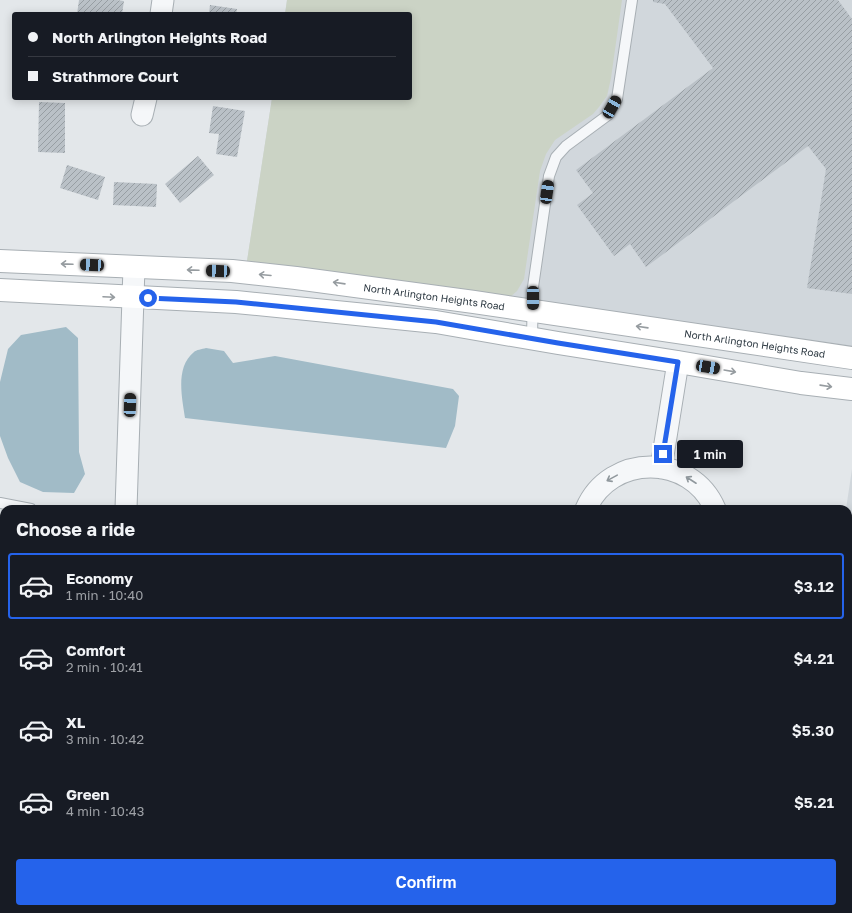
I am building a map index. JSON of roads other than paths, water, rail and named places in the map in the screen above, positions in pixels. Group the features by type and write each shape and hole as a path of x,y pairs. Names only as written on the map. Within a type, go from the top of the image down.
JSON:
{"main road":[{"name":"North Arlington Heights Road","path":"0,261 232,272 296,278 533,310 852,358"},
{"path":"0,290 133,298 236,302 436,322 801,383 852,389"}],"street":[{"path":"161,12 163,0"},
{"path":"126,505 134,267"},
{"path":"660,468 678,362"},
{"path":"588,505 590,499 606,482 626,470 649,466 673,470 694,481 710,499 713,505"}],"lane":[{"path":"532,338 533,287 549,176 556,157 566,146 608,115 617,99 632,0"},
{"path":"0,503 10,505"}],"water":[{"path":"66,327 78,338 79,452 85,474 74,493 43,492 20,482 8,458 0,436 0,382 8,349 21,335"},
{"path":"206,348 224,351 233,363 275,356 453,389 459,396 455,426 446,448 185,418 181,383 184,366 188,358 194,352"}]}
